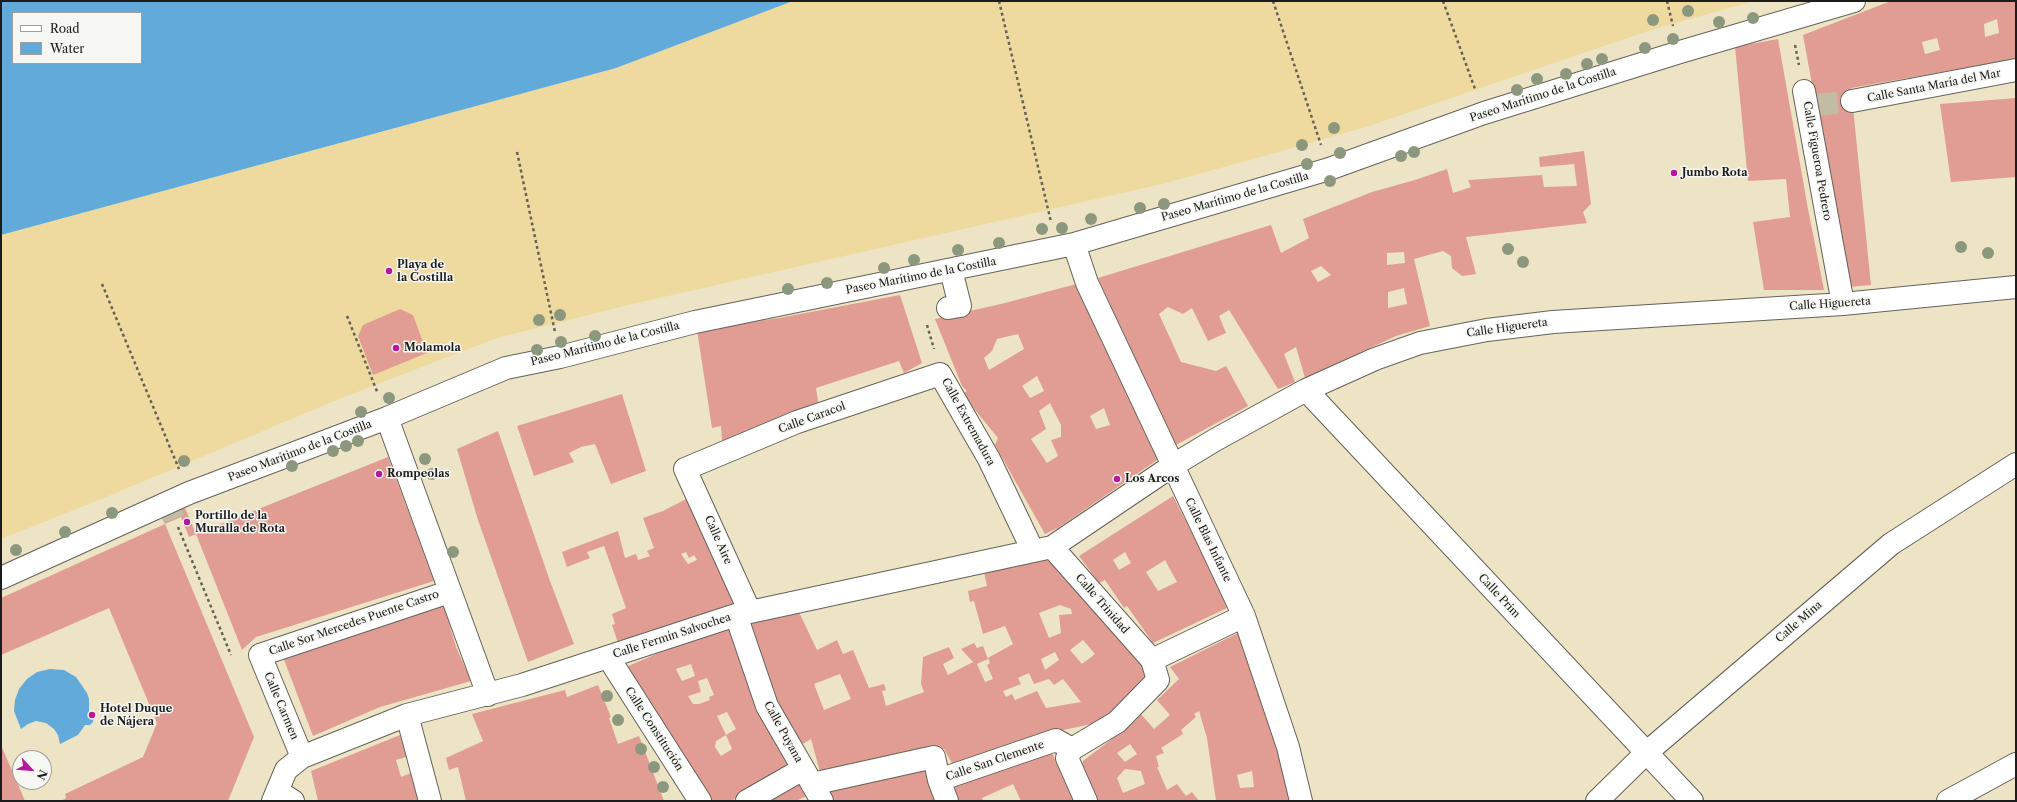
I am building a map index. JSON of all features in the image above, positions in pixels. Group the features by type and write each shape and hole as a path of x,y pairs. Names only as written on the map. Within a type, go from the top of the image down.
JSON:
{"street":[{"name":"Paseo Marítimo de la Costilla","path":"1,578 172,514 189,493 387,418 506,368 560,357 695,322 1065,246 1329,169 1484,113 1790,19 1854,1"},
{"name":"Calle Santa María del Mar","path":"1852,101 2016,70"},
{"name":"Calle Figueroa Pedrero","path":"1809,101 1843,304"},
{"name":"Calle Blas Infante","path":"1065,246 1087,283 1244,616 1288,747 1301,801"},
{"path":"948,308 960,306 951,270"},
{"name":"Calle Higuereta","path":"1042,549 1172,466 1306,390 1376,359 1420,343 1487,330 1553,322 1843,304 2016,287"},
{"name":"Calle Caracol","path":"685,469 797,422 940,374"},
{"name":"Calle Extremadura","path":"940,374 1042,549"},
{"name":"Calle Prim","path":"1306,390 1692,801"},
{"path":"387,418 449,592 488,695"},
{"name":"Calle Mina","path":"1597,801 1646,753 1891,544 2016,464"},
{"name":"Calle Aire","path":"685,469 743,614"},
{"name":"Calle Fermín Salvochea","path":"281,798 286,770 302,757 407,715 488,695 743,614 1042,549"},
{"name":"Calle Trinidad","path":"1042,549 1152,660"},
{"name":"Calle Sor Mercedes Puente Castro","path":"260,655 449,592"},
{"name":"Calle Puyana","path":"743,614 767,706 812,784"},
{"path":"1086,801 1069,753 1117,722 1158,680 1152,660 1244,616"},
{"name":"Calle Carmen","path":"260,655 302,757"},
{"name":"Calle Constitución","path":"608,657 700,801"},
{"path":"407,715 430,801"},
{"name":"Calle San Clemente","path":"939,780 1056,740 1069,753"},
{"path":"747,801 812,784 934,757 939,780 947,801"},
{"path":"1948,801 2016,764"}],"path":[{"path":"999,1 1065,246"},
{"path":"1273,1 1329,169"},
{"path":"1443,1 1484,113"},
{"name":"Calle Figueroa Pedrero","path":"1790,19 1809,101"},
{"path":"517,152 560,357"},
{"path":"102,284 189,493"},
{"name":"Calle Extremadura","path":"940,374 924,313 948,308"},
{"path":"347,316 387,418"},
{"path":"172,514 231,655"}],"sand":[{"name":"Playa de la Costilla","path":"793,1 1754,1 1651,30 1369,126 1162,184 624,306 497,338 339,399 104,498 1,539 1,235 616,68"}],"water":[{"path":"1,1 793,1 616,68 1,235"},
{"path":"50,669 64,670 76,677 87,693 89,699 89,715 93,717 93,722 90,725 85,725 78,735 60,744 58,735 54,729 46,723 36,721 21,729 14,711 15,700 19,689 27,679 37,672"}],"building":[{"path":"1891,1 2016,1 2016,59 1851,88 1871,285 1849,287 1803,35","holes":["1997,19 1999,33 1985,37 1984,24","1937,38 1940,50 1925,54 1922,42"]},
{"path":"1778,39 1824,290 1764,290 1753,222 1790,217 1786,179 1748,181 1735,47"},
{"path":"2016,98 2016,177 1951,182 1940,104"},
{"path":"1584,151 1591,204 1583,212 1587,223 1466,237 1476,274 1462,276 1452,268 1451,256 1443,251 1414,259 1430,326 1396,336 1305,378 1296,347 1284,354 1295,382 1278,389 1229,310 1219,316 1226,333 1208,341 1192,308 1183,314 1168,307 1159,314 1181,362 1216,371 1226,366 1248,406 1174,446 1098,278 1271,225 1281,253 1309,238 1303,219 1372,192 1447,169 1453,193 1471,187 1468,180 1542,175 1544,187 1577,186 1574,164 1540,167 1539,157","holes":["1404,252 1405,263 1387,265 1387,253","1321,266 1331,275 1318,282 1311,271","1404,288 1407,304 1388,308 1388,292"]},
{"path":"1080,283 1160,458 1058,528 1045,534 995,445 998,438 962,394 967,391 962,386 935,319 1005,303","holes":["1018,334 1024,349 989,370 984,358 992,351 997,339","1037,376 1044,391 1030,398 1022,386","1050,403 1061,425 1061,437 1051,440 1058,456 1047,463 1031,439 1046,429 1039,411","1104,408 1110,425 1096,429 1090,416"]},
{"path":"900,295 922,363 904,373 899,361 816,388 819,408 792,413 722,441 721,426 712,428 697,330 779,318"},
{"path":"400,309 413,315 427,353 373,375 358,336 363,325"},
{"path":"622,394 646,471 611,484 595,444 581,447 569,453 574,462 534,476 517,426"},
{"path":"498,431 550,581 574,644 528,662 478,520 457,449"},
{"path":"388,457 434,581 256,637 242,650 196,534"},
{"path":"1173,496 1209,566 1227,608 1153,643 1127,606 1124,608 1105,580 1099,583 1079,556","holes":["1125,552 1131,563 1119,570 1113,560","1165,560 1177,582 1158,591 1146,572"]},
{"path":"688,498 739,603 618,643 612,625 615,624 612,614 626,608 604,546 587,552 590,558 567,567 562,552 618,531 625,558 636,554 638,560 650,556 647,551 654,548 643,518 663,511","holes":["686,552 689,558 694,555 697,560 688,564 681,554"]},
{"name":"Portillo de la Muralla de Rota","path":"184,506 196,534 189,537 181,517 165,524 162,515"},
{"path":"165,524 254,737 228,801 61,801 66,798 65,794 143,757 157,723 109,608 1,655 1,598"},
{"path":"1037,559 1050,559 1154,675 1110,720 1054,732 953,765 944,749 820,772 811,739 796,748 743,623 798,610 817,650 837,640 843,654 853,650 869,688 884,684 886,690 882,691 886,706 924,692 921,684 923,657 949,647 954,658 943,664 948,675 973,662 961,649 974,643 977,648 983,646 988,659 977,664 985,682 993,679 987,665 990,663 988,658 1013,644 1005,626 983,634 974,601 970,602 968,591 987,586 983,567","holes":["1060,605 1071,609 1072,614 1059,615 1061,633 1049,638 1039,613","1083,640 1095,654 1082,664 1070,650","1055,652 1059,660 1045,670 1041,659","1029,673 1034,684 1049,679 1054,685 1063,679 1081,702 1046,708 1037,691 1015,700 1012,694 1006,697 1003,691 1021,684 1018,678","840,674 851,699 824,710 814,684"]},
{"path":"442,599 456,647 471,681 380,707 313,736 283,657"},
{"path":"729,623 793,765 731,801 711,801 626,667","holes":["691,664 695,676 682,681 676,669","707,678 714,695 709,697 710,700 699,704 693,704 688,696 701,692 698,681","727,712 736,729 726,735 717,716","726,735 732,749 721,756 715,747 716,741"]},
{"path":"1238,633 1274,731 1291,801 1216,801 1207,738 1199,711 1194,714 1196,717 1181,730 1183,734 1161,748 1164,753 1156,756 1159,767 1157,767 1167,790 1177,784 1186,796 1192,792 1199,801 1095,801 1081,769 1083,761 1121,732 1141,714 1154,729 1170,715 1157,700 1179,679 1170,667","holes":["1130,744 1137,754 1125,762 1117,753","1125,769 1141,771 1145,784 1123,793 1117,778","1252,771 1254,787 1240,788 1237,775"]},
{"path":"598,685 611,717 609,718 618,744 639,736 664,801 466,801 458,767 449,770 446,758 483,741 472,714 565,690 567,697"},
{"path":"400,735 406,757 396,760 401,777 411,773 419,801 318,801 311,771"},
{"path":"1,745 12,771 12,790 20,790 25,801 1,801"},
{"path":"1050,748 1073,801 1021,801 1013,784 982,798 983,801 955,801 951,781"},
{"path":"929,761 942,801 827,801 825,792"},
{"path":"803,780 811,794 796,801 763,801"}],"tunnel":[{"path":"1816,105 1852,101"},
{"path":"171,511 174,519"}],"place":[{"name":"Jumbo Rota","path":"1674,173"},
{"name":"Playa de la Costilla","path":"389,271"},
{"name":"Molamola","path":"396,348"},
{"name":"Rompeolas","path":"379,474"},
{"name":"Los Arcos","path":"1117,479"},
{"name":"Portillo de la Muralla de Rota","path":"187,522"},
{"name":"Hotel Duque de Nájera","path":"92,715"}]}
